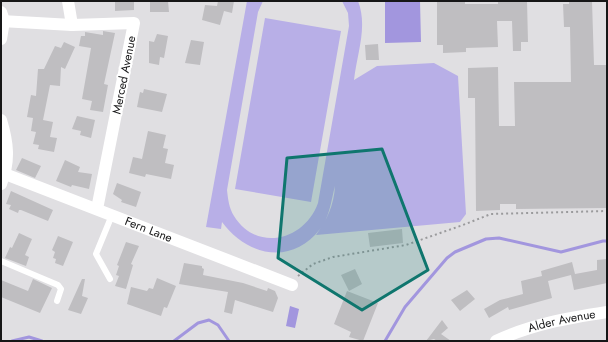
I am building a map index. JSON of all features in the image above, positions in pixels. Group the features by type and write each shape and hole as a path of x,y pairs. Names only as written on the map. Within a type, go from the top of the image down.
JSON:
{"street":[{"path":"68,1 72,25"},
{"path":"1,39 2,18"},
{"name":"Merced Avenue","path":"2,18 72,25 134,23 97,209"},
{"path":"2,128 8,161 3,179"},
{"name":"Fern Lane","path":"3,179 112,214 292,285"},
{"name":"Alder Avenue","path":"496,341 529,327 548,322 607,312"}],"lane":[{"path":"110,279 97,259 96,254 112,214"},
{"path":"1,261 58,285 61,290 57,301"}],"path":[{"path":"292,285 299,273 313,264 333,257 406,245 463,226 492,214 607,211"}],"highlighted area":[{"path":"382,149 428,270 362,310 278,258 287,158"}],"shaded area":[{"path":"247,1 263,1 258,12 227,190 232,213 244,228 255,235 267,238 280,237 292,233 303,226 312,216 318,203 349,26 348,13 342,1 358,1 361,11 361,40 354,80 377,66 434,63 458,76 466,214 460,222 316,235 320,229 309,241 296,248 283,252 270,252 257,249 244,243 232,234 222,222 221,229 206,227","holes":["335,186 331,206 329,212 325,221 330,208"]},
{"path":"385,1 420,1 421,42 385,43"},
{"path":"265,18 341,31 311,202 235,189"},
{"path":"290,306 299,309 295,328 286,326"}],"building":[{"path":"115,1 134,1 134,10 115,11"},
{"path":"150,1 168,1 169,12 150,12"},
{"path":"218,1 234,1 232,13 224,11 220,25 202,20 205,5 217,6"},
{"path":"437,1 465,1 465,4 498,4 498,1 527,1 528,42 521,42 521,51 513,51 512,21 497,21 498,47 466,48 466,52 443,53 443,45 437,45"},
{"path":"569,1 592,1 594,65 607,65 607,208 516,209 516,204 500,204 500,210 476,211 475,98 468,98 468,68 498,67 499,126 515,126 514,82 571,82 570,27 564,27 563,4 569,4"},
{"path":"103,31 115,33 104,84 108,85 103,112 90,110 92,101 82,99 91,48 79,46 81,36 85,36 85,32 103,35"},
{"path":"157,34 168,36 164,58 160,57 159,65 149,63 149,41 154,42"},
{"path":"191,40 204,42 200,65 185,63"},
{"path":"64,42 75,47 65,69 61,67 60,86 50,85 43,120 53,122 50,137 57,138 54,152 38,149 39,145 33,144 36,132 31,131 33,118 27,117 31,95 36,96 38,69 44,69 55,46 61,48"},
{"path":"378,44 379,60 366,60 365,45"},
{"path":"144,89 167,94 162,112 137,107 140,92 143,93"},
{"path":"77,116 95,120 91,138 80,135 81,131 72,129"},
{"path":"148,131 166,135 163,148 168,149 165,163 174,165 171,179 146,174 145,177 129,173 133,157 142,159"},
{"path":"22,158 41,166 35,178 16,170"},
{"path":"65,160 80,167 78,172 92,174 89,189 72,185 71,187 56,181"},
{"path":"117,183 141,192 136,207 121,202 122,200 113,194"},
{"path":"11,191 53,210 48,221 21,210 19,210 18,213 9,209 11,205 6,204"},
{"path":"402,229 403,243 370,247 368,233"},
{"path":"19,233 32,239 25,255 29,257 26,266 5,258 10,247 12,248"},
{"path":"58,236 73,242 63,266 55,263 56,259 53,258 55,252 52,250"},
{"path":"126,242 139,246 131,264 133,265 126,289 115,286 119,276 116,275 119,266 117,265"},
{"path":"607,259 607,283 574,290 571,275 548,281 552,298 509,310 508,307 489,318 484,309 500,300 523,294 521,281 542,276 541,271 572,262 575,274 597,270 597,260"},
{"path":"184,263 202,266 204,269 203,275 243,283 267,291 268,288 275,291 278,298 273,312 235,300 232,314 224,312 228,292 179,284"},
{"path":"355,269 362,284 349,291 341,275"},
{"path":"157,278 176,286 167,308 164,307 161,316 127,304 131,287 147,291 149,288 153,289"},
{"path":"33,279 52,288 40,313 1,297 1,280 28,291"},
{"path":"82,279 85,279 82,296 88,298 81,314 68,310"},
{"path":"467,290 475,299 460,311 451,300"},
{"path":"347,291 378,303 363,341 349,337 351,332 334,324"},
{"path":"442,320 448,328 441,334 451,341 437,341 434,339 426,341"}],"waterway":[{"path":"385,341 405,307 447,258 455,252 486,239 499,238 561,252 607,241"},
{"path":"174,341 198,323 209,320 218,325 229,341"},
{"path":"12,341 29,337 42,341"}]}
